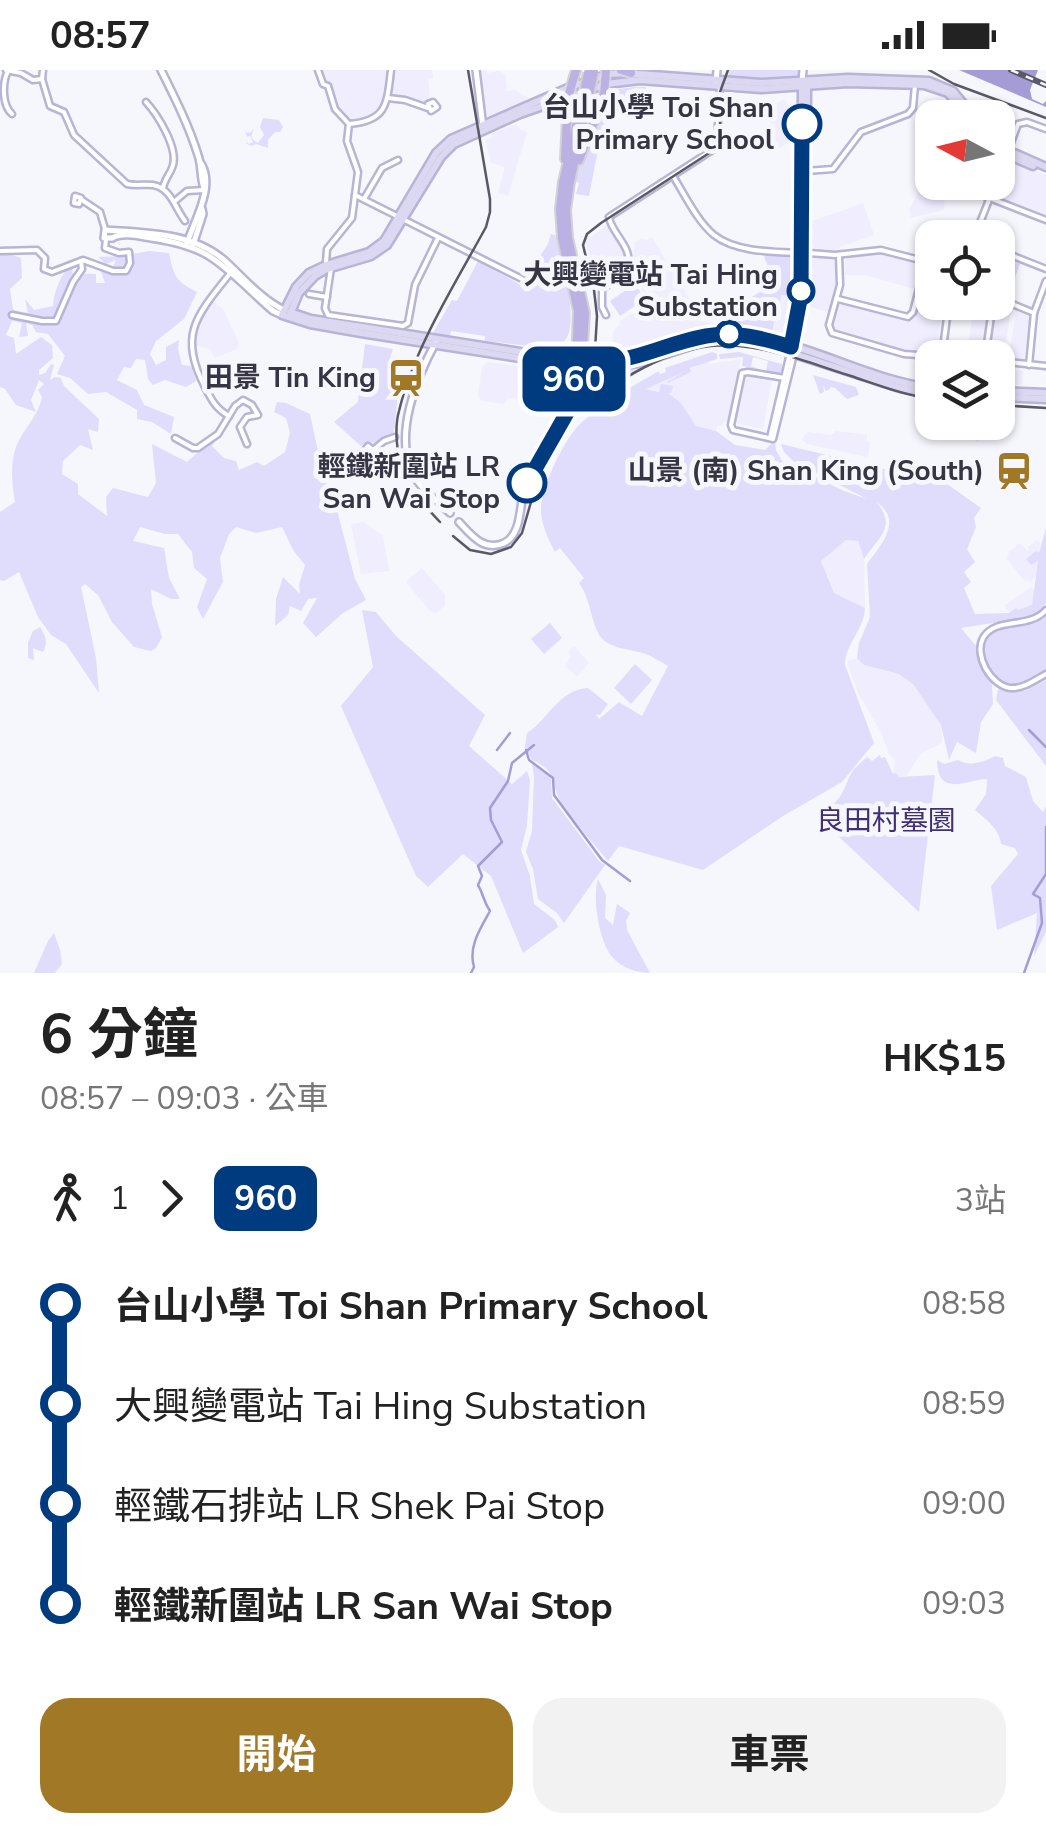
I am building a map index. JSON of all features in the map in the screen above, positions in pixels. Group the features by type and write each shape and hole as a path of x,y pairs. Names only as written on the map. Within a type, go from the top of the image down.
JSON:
{"main road":[{"path":"566,182 569,92 576,70"},
{"path":"621,70 732,86 804,84"},
{"path":"579,364 578,304 560,224 591,71"},
{"path":"631,73 606,76 457,135 441,148 387,238 365,253 329,266 305,284 286,314 579,364 629,364 696,344 749,341 812,354 915,387"},
{"path":"569,92 588,93 606,76"},
{"path":"606,76 804,84 916,79 936,82 953,91 959,100"},
{"path":"566,182 604,94 606,76"},
{"path":"916,79 956,100"},
{"path":"792,350 806,296 804,84"},
{"path":"1015,157 1046,169"},
{"path":"792,350 804,253"},
{"path":"798,332 801,343 812,354"},
{"path":"435,342 579,364 636,358 718,335 750,336 890,386 915,389"},
{"path":"558,358 581,346"},
{"path":"581,346 596,362"},
{"path":"1015,395 1046,396"}],"street":[{"path":"12,114 6,107 3,84 7,70 21,72 33,80 42,79"},
{"path":"44,70 42,79 50,106 64,112 74,135 127,184 163,188 185,221"},
{"path":"161,70 206,172 202,210 190,245"},
{"path":"318,70 335,109 349,124 347,141 357,166 351,220 328,248 328,315 406,325 415,286 438,238"},
{"path":"349,124 366,123 378,116 388,98 391,70"},
{"path":"476,70 483,127"},
{"path":"606,315 602,290 623,272 628,261 626,248 608,219 716,146 719,70"},
{"path":"804,70 804,84"},
{"path":"804,171 833,169 863,131 908,114 913,108 916,79"},
{"path":"718,99 732,86"},
{"path":"388,98 428,108"},
{"path":"146,102 160,118 174,155 163,188"},
{"path":"1015,132 1018,124 1028,122 1046,129"},
{"path":"364,199 382,168 398,160"},
{"path":"673,176 706,227 720,240 804,253 881,250 924,264 908,316 838,299"},
{"path":"175,201 186,191 204,189"},
{"path":"355,195 522,278"},
{"path":"0,251 37,250 45,258 44,270 52,272 81,260 113,271 126,271 129,252 106,248 109,234 100,212 82,200"},
{"path":"995,200 1046,220"},
{"path":"109,234 151,233 190,245 286,314"},
{"path":"839,254 841,278 829,327 834,334 915,355"},
{"path":"1015,257 1046,269"},
{"path":"12,315 56,321 72,282 82,270 81,260"},
{"path":"229,416 217,409 196,370 191,351 197,320 234,273"},
{"path":"1029,365 1034,312 1043,298 1046,282"},
{"path":"309,294 326,297"},
{"path":"1015,306 1034,312"},
{"path":"435,342 408,412 407,444 414,475 450,513"},
{"path":"771,439 792,350"},
{"path":"771,439 792,350"},
{"path":"459,522 483,544 510,539 517,526 525,487 574,399 579,364"},
{"path":"1015,364 1046,366"},
{"path":"771,439 732,429 741,376 746,371 785,378"},
{"path":"174,438 198,448 218,434 241,401 250,403 258,414 247,417 240,427 247,444"},
{"path":"373,450 395,438"},
{"path":"1046,610 1034,620 991,630 980,648 993,678 1004,686 1025,686 1046,674"}],"shaded area":[{"path":"321,70 387,70 382,107 372,119 353,122 344,118"},
{"path":"394,70 432,70 433,78 428,79 430,97 424,103 394,95"},
{"path":"959,70 1046,70 1046,107"},
{"path":"480,71 505,74 507,91 515,90 529,98 492,117 486,115"},
{"path":"784,99 792,111 792,140 773,152 769,146 774,137 769,130 776,125 766,117"},
{"path":"517,124 527,132 508,196 498,193 505,167 491,163 486,140 492,138 491,134"},
{"path":"1015,163 1046,175 1046,215 1008,200 1015,200"},
{"path":"915,198 944,200 944,210 911,218 909,210"},
{"path":"863,203 874,235 839,247 839,251 813,248 810,222"},
{"path":"607,225 625,260 619,272 604,283 586,241"},
{"path":"652,237 693,305 678,314 654,307 637,282 639,274 632,265 635,242"},
{"path":"878,253 915,263 915,289 864,275 845,275 845,261"},
{"path":"832,259 835,263 835,285 828,312 808,306 809,261"},
{"path":"781,295 796,297 789,334 785,336 772,334"},
{"path":"213,301 223,309 239,343 237,349 215,358 210,349 193,345 194,329"},
{"path":"842,304 911,319 915,314 915,320 941,320 938,340 915,340 915,351 903,350 833,329"},
{"path":"1016,310 1029,317 1021,362 1015,361 1015,340 1012,340"},
{"path":"636,311 719,324 719,328 687,334 638,353 612,356 614,330"},
{"path":"972,320 986,320 983,340 969,340"},
{"path":"994,320 1009,320 1006,340 991,340"},
{"path":"741,359 728,422 717,426 716,431 696,426 681,403 664,392 645,389 708,361 709,364"},
{"path":"488,362 524,367 531,374 524,399 508,398 504,404 482,401 478,395 482,367"},
{"path":"1015,370 1023,371 1022,385 1015,385"},
{"path":"750,375 772,379 763,429 735,423 744,379"},
{"path":"836,431 867,435 868,457 807,444 802,439 808,432 831,435"},
{"path":"364,522 383,536 389,571 361,574 351,524"},
{"path":"846,540 857,540 864,559 865,608 834,593 821,560"},
{"path":"1037,540 1042,557 1036,576 1030,583 1025,582 1007,559 1009,552 1020,543 1027,551"},
{"path":"422,568 445,595 445,605 436,613 406,582"},
{"path":"1031,587 1036,592 1031,606 1010,613 1004,606"},
{"path":"574,646 589,663 577,677 565,666 571,656 568,652"},
{"path":"857,658 864,665 899,674 913,684 941,725 942,743 921,753 906,776 893,777 895,760 858,693 848,664"}],"green space":[{"path":"730,70 798,70 798,77 727,78"},
{"path":"646,87 645,95 651,102 637,111 628,98 639,93 626,98 616,107 602,135 589,196 576,194 579,183 574,181 607,95"},
{"path":"263,118 279,120 283,127 268,140 268,148 247,144 246,141 253,142 245,131 254,128 251,137 258,143 264,135 260,127"},
{"path":"551,234 555,235 571,317 569,334 557,349 485,341 485,336 451,331 450,336 433,333 452,300 457,301 478,261 521,285"},
{"path":"149,251 169,253 177,277 197,292 184,319 156,341 150,354 156,365 166,360 166,347 179,340 182,365 191,366 196,381 186,387 165,380 153,385 145,360 136,359 131,368 124,367 117,380 137,390 144,405 174,417 171,434 152,422 137,419 137,410 106,392 88,394 70,378 57,374 65,356 48,334 36,332 26,323 28,336 19,337 22,323 12,321 6,335 14,338 16,354 41,337 52,345 53,358 39,370 39,375 54,365 50,380 61,378 64,386 99,419 98,432 88,429 93,450 80,445 63,461 62,474 78,484 78,494 107,516 106,497 113,488 148,497 156,483 152,444 187,462 216,440 212,446 224,458 236,461 239,470 257,462 264,466 285,452 290,433 286,418 274,412 277,402 286,403 310,414 324,479 332,491 355,579 366,600 343,613 316,637 303,623 317,598 308,599 301,611 290,606 288,615 275,626 276,599 283,577 300,594 305,565 282,527 256,533 236,527 229,534 220,558 223,582 203,619 197,607 207,579 194,568 192,552 178,534 140,527 133,541 164,548 169,578 180,599 151,589 162,637 151,651 134,647 112,622 98,595 85,584 81,587 99,693 66,644 51,635 38,617 19,572 0,580 0,512 15,502 14,453 37,411 42,397 38,390 44,384 39,380 31,400 36,412 16,405 0,387 0,255 21,258 22,278 10,289 13,310 28,313 25,299 34,310 53,306 58,284 70,263 74,265 72,273 96,274 96,283 105,283 101,272 116,260 106,264 98,257"},
{"path":"768,254 797,258 796,297 781,295 772,334 729,328 729,323 714,315 749,309 747,300 766,288 758,276 769,268 764,257"},
{"path":"635,284 645,299 620,316 610,301"},
{"path":"365,344 393,349 389,361 398,394 394,432 376,443 361,446 334,422 358,402"},
{"path":"712,352 717,359 690,368 691,372 668,383 684,372 646,389 659,392 661,384 673,386 668,393 681,403 696,426 716,431 735,445 765,450 775,440 782,461 867,499 793,461 781,444 947,484 981,508 974,518 976,527 967,549 975,562 964,572 971,582 964,588 975,614 1009,613 1032,605 1038,561 1031,565 1026,559 1036,551 1039,553 1046,528 1046,603 1031,617 961,628 977,647 992,685 993,704 981,722 976,753 957,742 949,760 941,725 913,684 899,674 864,665 857,658 870,617 867,564 889,525 884,509 876,502 886,525 864,559 858,541 846,540 821,561 834,593 865,608 845,665 874,743 842,782 703,870 619,846 608,861 562,804 551,774 532,760 525,747 527,733 561,699 588,688 608,704 600,715 596,714 599,719 619,702 642,716 668,666 646,654 609,644 600,636 579,583 584,578 560,548 555,552 547,536 541,513 543,497 561,451 574,430 590,416 659,371 666,372 665,368"},
{"path":"739,352 782,364 782,371 766,371 768,361 753,357 751,366 761,370 742,366 743,357 720,359 719,354"},
{"path":"658,359 607,390 598,391 592,386 592,373 616,371"},
{"path":"813,375 856,387 859,395 847,399 835,388 826,391 823,385 824,392 820,394"},
{"path":"362,610 376,612 396,636 485,715 469,746 512,784 527,771 527,825 521,850 534,904 558,927 523,953 491,876 463,854 428,887 416,876 341,706 373,667"},
{"path":"1046,616 1046,670 1021,683 1002,681 986,661 987,638 998,629"},
{"path":"550,623 562,638 544,654 531,639"},
{"path":"40,627 45,646 43,652 33,648 34,660 28,658 28,643 33,631"},
{"path":"635,664 652,680 631,704 614,688"},
{"path":"1046,680 1046,766 996,700 998,689 1024,691"},
{"name":"良田村墓園","path":"880,755 899,777 935,775 919,912 819,818 823,809 839,798 854,769 867,757 872,761"},
{"path":"995,756 1026,777 1033,801 1043,812 1046,807 1046,932 1034,956 1037,913 997,930 991,886 1018,854 1015,848 1001,844 995,829 975,810 986,794 987,779 947,783 937,760 944,764 958,760 972,763"},
{"path":"532,764 551,778 552,798 605,865 564,923 538,899 526,852 532,831"},
{"path":"598,879 606,895 605,918 613,925 617,904 630,913 627,930 650,973 625,967 608,951 598,920"},
{"path":"54,933 62,964 55,973 34,973 48,941"}],"pier":[{"path":"1038,70 1046,70 1043,104 1032,99 1030,90"}],"waterway":[{"path":"1029,730 1046,747"},
{"path":"497,750 510,733"},
{"path":"471,973 474,945 490,911 478,885 482,876 478,866 502,842 491,820 490,808 508,781 512,763 534,745"},
{"path":"526,750 529,760 553,778 554,795 602,860 630,881"},
{"path":"1024,973 1042,923 1040,898 1033,894 1046,874 1046,827"}],"tram line":[{"path":"440,522 414,493 403,473 397,425 415,364 486,227 490,212 468,70"},
{"path":"453,536 470,550 491,554 511,547 522,533 540,471 579,411 595,350 597,316 583,245 587,234 717,148 720,92 728,70"},
{"path":"929,70 954,84 1046,118"},
{"path":"580,413 614,386 653,363 717,346 782,354 915,396"},
{"path":"1015,406 1046,408"}],"railway":[{"path":"1011,70 1046,85"}],"bus line":[{"name":"960","path":"527,483 572,404 576,361 628,360 694,339 730,334 791,347 801,294 802,124"}],"place":[{"name":"台山小學 Toi Shan Primary School","path":"802,124"},
{"name":"大興變電站 Tai Hing Substation","path":"801,291"},
{"name":"田景 Tin King","path":"406,378"},
{"name":"山景 (南) Shan King (South)","path":"1014,471"},
{"name":"輕鐵新圍站 LR San Wai Stop","path":"527,483"}]}
